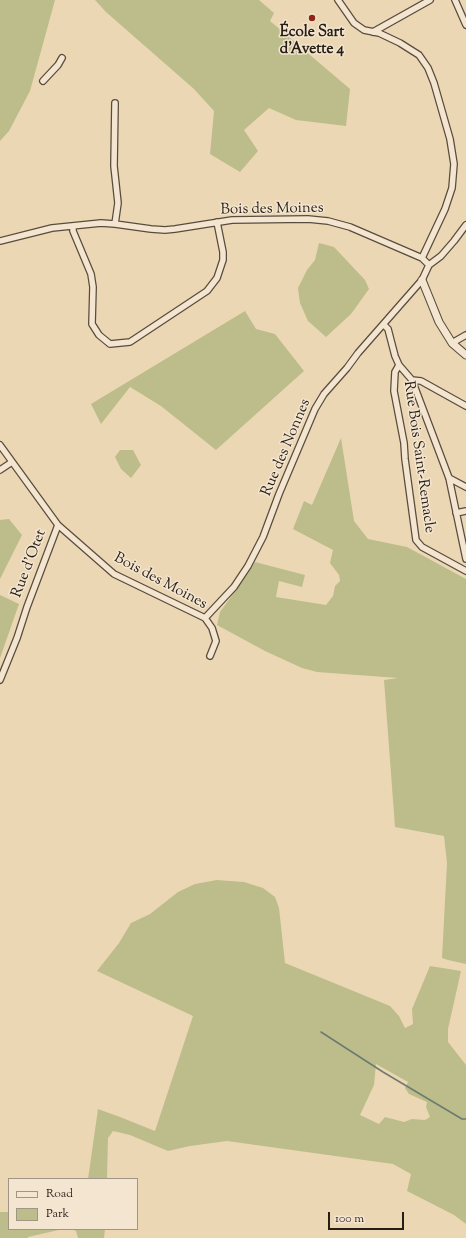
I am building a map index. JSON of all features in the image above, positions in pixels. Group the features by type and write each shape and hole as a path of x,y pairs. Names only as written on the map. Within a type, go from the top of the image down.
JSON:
{"street":[{"path":"338,0 354,24 364,30 400,43 419,55 428,68 434,82 450,139 454,164 452,188 445,209 422,258 429,265 441,256 466,225"},
{"path":"373,32 430,0"},
{"path":"455,0 466,25"},
{"path":"43,81 58,65 62,58"},
{"path":"115,103 114,166 118,203 115,224"},
{"name":"Bois des Moines","path":"0,241 52,228 73,226 115,224 165,230 217,222 256,219 328,220 365,233 422,258"},
{"path":"73,226 73,231 91,274 93,286 92,324 99,335 110,344 130,342 207,291 217,278 223,260 223,252 217,222"},
{"name":"Rue des Nonnes","path":"205,618 234,587 248,566 263,537 279,494 315,409 324,394 422,280 429,265"},
{"path":"422,280 439,322 452,343 466,355"},
{"name":"Rue Bois Saint-Remacle","path":"384,325 388,329 399,365 395,372 394,391 402,429 416,540 422,547 466,571"},
{"path":"452,343 466,335"},
{"path":"399,365 412,380 449,478 456,513 464,534 466,559"},
{"path":"412,380 421,381 466,406"},
{"name":"Bois des Moines","path":"0,445 58,525 114,574 205,618 212,628 216,641 210,656"},
{"path":"0,470 12,462"},
{"path":"449,478 466,488"},
{"path":"456,513 466,511"},
{"name":"Rue d'Otet","path":"0,680 17,638 26,607 58,525"}],"green space":[{"path":"0,0 55,0 30,91 9,131 0,141"},
{"path":"95,0 259,0 274,13 270,21 350,89 346,126 296,120 269,108 244,130 258,151 240,172 210,154 214,111 194,89 106,12"},
{"path":"319,243 334,247 365,280 369,289 351,314 326,337 308,321 300,303 298,288 307,270 315,260"},
{"path":"245,311 256,329 275,334 304,371 216,450 161,406 130,387 101,424 91,404"},
{"path":"341,438 354,521 368,539 407,547 466,579 466,964 442,958 447,863 444,836 395,827 384,680 398,678 317,672 302,668 265,651 217,625 220,612 255,562 305,575 302,587 279,581 276,597 326,605 333,596 335,586 340,581 339,575 330,563 333,550 293,529 304,501 312,505"},
{"path":"120,450 133,450 141,465 131,478 121,469 115,457"},
{"path":"9,519 22,535 0,579 0,520"},
{"path":"0,595 19,604 0,658"},
{"path":"217,880 244,882 263,888 275,897 279,908 285,963 390,1006 399,1016 405,1028 413,1024 412,1009 430,966 461,971 448,1029 448,1042 466,1065 466,1224 454,1215 407,1191 411,1174 393,1164 227,1141 190,1146 168,1151 130,1135 113,1131 108,1138 107,1178 88,1178 98,1109 155,1131 193,1016 97,971 119,943 131,923 150,914 178,892 195,884","holes":["376,1064 408,1082 405,1088 409,1094 427,1102 426,1107 430,1117 425,1120 412,1119 404,1122 385,1117 379,1124 360,1115 374,1085"]},
{"path":"0,1212 8,1212 8,1230 59,1230 28,1238 0,1238"},
{"path":"74,1230 105,1230 104,1238 78,1238 76,1231"}],"waterway":[{"path":"321,1032 383,1072 462,1119 466,1119"}],"place":[{"name":"École Sart d'Avette 4","path":"312,18"}]}
